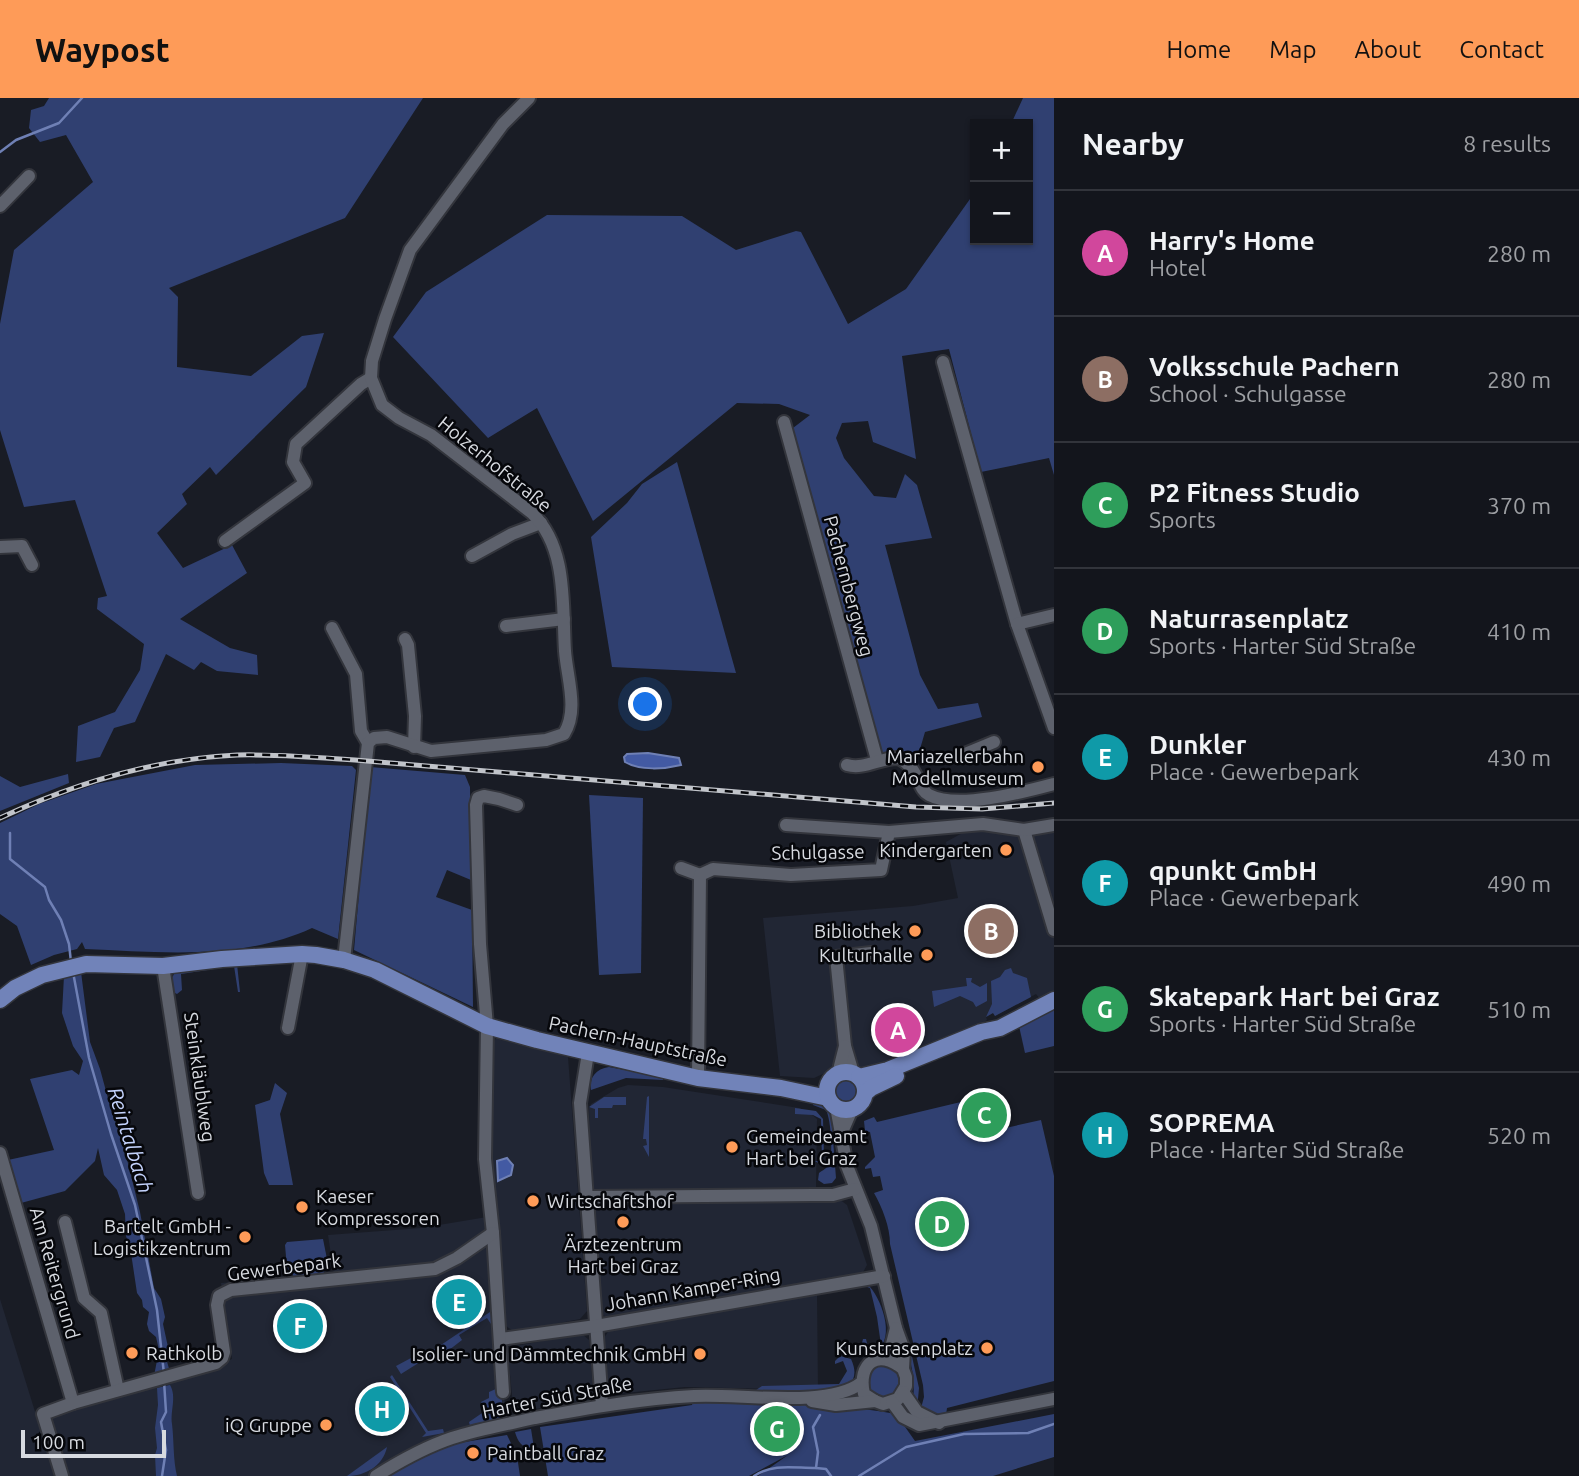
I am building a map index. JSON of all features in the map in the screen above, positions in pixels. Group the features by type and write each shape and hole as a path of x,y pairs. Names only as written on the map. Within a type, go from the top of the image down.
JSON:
{"main road":[{"name":"Pachern-Hauptstraße","path":"0,1000 15,988 42,975 86,964 163,967 302,954 344,960 375,970 487,1026 698,1079 781,1088 842,1088 981,1032 1000,1028"},
{"name":"Pachern-Hauptstraße","path":"842,1088 860,1103 864,1093 890,1078 984,1041 1000,1028 1054,1000"}],"street":[{"path":"225,541 305,483 293,462 296,444 361,384 370,379 372,361 410,250 500,128 529,98"},
{"path":"0,206 30,176"},
{"path":"943,362 1017,624 1054,728"},
{"name":"Holzerhofstraße","path":"368,743 380,737 431,751 546,740 564,734 570,724 572,711 559,569 541,523 532,513 431,435 399,418 382,405 370,379"},
{"name":"Pachernbergweg","path":"784,422 877,761"},
{"path":"472,556 512,534 541,523"},
{"path":"0,547 22,546 32,565"},
{"path":"1017,624 1054,615"},
{"path":"506,626 564,619"},
{"path":"332,628 356,674 361,731 368,743 344,960"},
{"path":"405,639 408,645 415,716 414,747"},
{"path":"965,754 994,742"},
{"path":"847,765 862,766 899,758 914,769 924,790 930,796 941,798 976,800 1011,796 1054,784"},
{"path":"503,1392 493,1233 485,1159 487,1026 479,917 477,805 478,798 484,796 517,805"},
{"name":"Schulgasse","path":"786,825 889,832 984,824 1024,831 1054,825"},
{"path":"1024,831 1054,930"},
{"name":"Schulgasse","path":"700,875 713,869 791,875 881,870 889,832"},
{"path":"681,868 700,875 698,1079"},
{"path":"872,953 836,957 845,1046 842,1088 845,1159 871,1226 904,1350 904,1392 917,1412 939,1423"},
{"path":"288,1028 302,954"},
{"name":"Steinkläublweg","path":"163,967 198,1193"},
{"name":"Johann Kamper-Ring","path":"588,1053 580,1103 596,1326 884,1276"},
{"name":"Am Reitergrund","path":"0,1153 73,1403"},
{"path":"586,1197 833,1195 855,1189"},
{"path":"65,1222 84,1298 102,1313 118,1390"},
{"name":"Gewerbepark","path":"62,1476 43,1414 216,1363 224,1352 217,1305 219,1296 232,1290 435,1269 457,1258 493,1233"},
{"path":"500,1339 596,1326 602,1405"},
{"name":"Harter Süd Straße","path":"798,1398 850,1391 861,1383 870,1363 885,1359 896,1328"},
{"path":"885,1359 891,1359 903,1369"},
{"path":"861,1383 864,1394 874,1402"},
{"path":"904,1392 892,1402 903,1417 919,1425 1054,1399"},
{"name":"Harter Süd Straße","path":"376,1476 407,1457 452,1438 602,1405 696,1395 798,1398 836,1405 892,1402"}],"shaded area":[{"path":"49,98 423,98 345,218 169,288 178,297 177,367 251,376 302,336 324,333 306,387 216,475 210,467 182,494 187,504 157,533 183,568 232,545 247,573 180,619 230,648 257,655 258,675 217,671 201,662 194,670 166,654 135,722 114,728 100,757 76,762 78,726 115,712 140,670 144,644 97,609 98,598 107,596 75,500 24,507 0,430 0,324 14,250 93,182 66,135 40,142 29,128 31,110 44,106"},
{"path":"1023,98 1054,98 1054,475 1049,458 981,472 949,349 902,356 916,459 873,442 868,421 842,423 836,438 844,458 874,496 896,498 905,474 917,485 932,538 885,545 920,675 938,709 978,703 982,717 925,732 920,749 912,758 898,751 877,753 793,428 810,415 779,404 737,403 593,521 537,408 488,438 393,337 426,292 547,215 682,216 736,250 796,231 801,232 848,324 906,289 970,199 970,245 1033,245 1033,119 1013,119"},
{"path":"677,462 736,673 612,667 591,537 627,503 642,484"},
{"path":"648,753 679,758 681,765 653,768 638,767 625,762 624,757 627,754"},
{"path":"281,763 352,766 356,770 338,939 312,928 257,946 200,952 85,949 82,942 77,949 31,965 17,926 0,914 0,823 39,804 96,784 195,765"},
{"path":"370,767 465,775 470,787 471,880 447,870 436,897 472,910 473,1007 354,950"},
{"path":"68,774 69,783 0,811 0,776 20,787"},
{"path":"589,795 643,798 641,973 599,975"},
{"path":"1054,819 1054,991 1040,999 1036,994 995,1016 993,1013 973,1029 867,1070 835,1061 827,1072 814,1078 780,1076 763,918 913,906 958,898 946,842 984,821 1024,824"},
{"path":"237,964 240,992 234,966 181,974 182,990 177,994 173,992 171,980 175,972"},
{"path":"1011,968 1013,973 1027,978 1031,997 995,1016 993,1013 986,1017 992,1004 991,981"},
{"path":"81,972 90,1042 121,1135 140,1212 154,1288 161,1299 165,1317 163,1324 168,1347 166,1358 170,1372 154,1376 159,1350 156,1337 149,1331 149,1312 143,1307 137,1293 126,1236 125,1214 117,1190 104,1175 98,1148 95,1161 65,1191 21,1203 8,1160 54,1150 30,1079 72,1070 79,1075 83,1061 73,1046 62,1013 64,976"},
{"path":"966,978 972,978 971,982 980,987 987,983 987,1001 976,1007 973,1002 960,996 934,1007 932,991 967,986"},
{"path":"1054,1008 1054,1046 1025,1053 1019,1026"},
{"path":"497,1037 568,1057 587,1311 580,1319 514,1332 505,1325 490,1135 492,1044"},
{"path":"609,1067 663,1077 663,1080 626,1078 591,1090 594,1074"},
{"path":"846,1079 854,1082 857,1090 854,1098 846,1101 838,1098 835,1090 838,1082"},
{"path":"275,1083 287,1093 280,1114 293,1185 269,1185 264,1173 255,1105 270,1100"},
{"path":"628,1085 663,1087 799,1108 809,1112 817,1119 816,1188 591,1191 589,1108 591,1104 618,1088"},
{"path":"649,1096 649,1157 643,1146 647,1145 646,1139 643,1139"},
{"path":"604,1097 626,1097 626,1105 598,1108 598,1118 595,1118 595,1109 589,1107"},
{"path":"813,1101 822,1103 831,1114 836,1178 832,1183 824,1184 818,1180 819,1173 830,1162 831,1139 826,1110 813,1105"},
{"path":"965,1101 975,1140 992,1136 992,1131 1041,1120 1054,1176 1054,1381 947,1408 946,1415 937,1417 920,1412 924,1397 923,1385 887,1224 874,1193 883,1190 880,1176 873,1177 871,1168 865,1169 875,1157 870,1132 865,1131 864,1121 874,1117 877,1122"},
{"path":"795,1108 816,1111 823,1119 824,1159 821,1164 814,1161 822,1161 821,1119 813,1115 795,1114"},
{"path":"507,1158 513,1165 511,1175 498,1181 497,1161"},
{"path":"839,1199 847,1205 867,1265 862,1274 608,1319 601,1313 593,1202"},
{"path":"487,1217 503,1392 509,1424 452,1438 377,1476 0,1476 0,1299 37,1418 232,1359 221,1283 334,1275 328,1235 421,1228"},
{"path":"323,1239 328,1264 322,1276 296,1279 287,1268 287,1242"},
{"path":"867,1284 872,1290 884,1317 885,1336 883,1344 877,1350 867,1348 862,1343 863,1339 866,1339 868,1347 881,1345 870,1288 861,1285"},
{"path":"817,1292 818,1390 685,1387 615,1394 607,1388 604,1338 610,1329"},
{"path":"494,1305 494,1322 491,1324 487,1318 459,1335 462,1340 440,1357 436,1352 401,1374 396,1366 426,1350 429,1353 490,1312"},
{"path":"582,1334 589,1340 593,1390 586,1399 521,1412 513,1405 508,1354 515,1346"},
{"path":"911,1352 919,1388 917,1410 914,1399"},
{"path":"840,1356 851,1359 854,1367 854,1377 848,1387 816,1393 756,1390 762,1386 839,1384 847,1371 843,1361 835,1364"},
{"path":"883,1364 895,1369 900,1381 895,1393 883,1398 871,1393 866,1381 871,1369"},
{"path":"392,1375 428,1431 443,1429 444,1433 422,1437 426,1433 390,1377"},
{"path":"500,1376 503,1415 499,1420 470,1426 469,1422 485,1411 481,1402 489,1398 489,1392 498,1388"},
{"path":"170,1385 173,1394 172,1419 177,1476 156,1476 157,1388"},
{"path":"693,1402 820,1405 896,1414 915,1441 1054,1414 1054,1457 993,1476 758,1476 788,1455 749,1476 548,1476 540,1427 692,1405"},
{"path":"531,1429 534,1448 521,1444 515,1432"},
{"name":"Paintball Graz","path":"507,1435 517,1456 520,1476 385,1476 453,1444"},
{"path":"387,1447 382,1460 372,1469 347,1476"}],"waterway":[{"path":"0,152 16,140 59,123 82,98"},
{"name":"Reintalbach","path":"10,833 10,859 45,887 61,920 69,944 71,962"},
{"name":"Reintalbach","path":"73,972 89,1058 135,1205 157,1310 164,1374"},
{"name":"Reintalbach","path":"162,1476 166,1450 161,1422 166,1412 164,1381"},
{"path":"820,1415 813,1427 818,1452 816,1468 826,1469 831,1476"},
{"path":"859,1476 906,1447 964,1434 1028,1433 1054,1424"},
{"path":"754,1476 776,1468 816,1468"}],"railway":[{"path":"0,818 57,794 145,767 237,755 355,760 916,807 982,809 1054,803"}],"place":[{"name":"Mariazellerbahn Modellmuseum","path":"1038,767"},
{"name":"Kindergarten","path":"1006,850"},
{"name":"Bibliothek","path":"915,931"},
{"name":"Volksschule Pachern","path":"991,931"},
{"name":"Kulturhalle","path":"927,955"},
{"name":"Harry's Home","path":"898,1030"},
{"name":"P2 Fitness Studio","path":"984,1115"},
{"name":"Gemeindeamt Hart bei Graz","path":"732,1147"},
{"name":"Wirtschaftshof","path":"533,1201"},
{"name":"Kaeser Kompressoren","path":"302,1207"},
{"name":"Ärztezentrum Hart bei Graz","path":"623,1222"},
{"name":"Naturrasenplatz","path":"942,1224"},
{"name":"Bartelt GmbH - Logistikzentrum","path":"245,1237"},
{"name":"Dunkler","path":"459,1302"},
{"name":"qpunkt GmbH","path":"300,1326"},
{"name":"Kunstrasenplatz","path":"987,1348"},
{"name":"Rathkolb","path":"132,1353"},
{"name":"Isolier- und Dämmtechnik GmbH","path":"700,1354"},
{"name":"SOPREMA","path":"382,1409"},
{"name":"iQ Gruppe","path":"326,1425"},
{"name":"Skatepark Hart bei Graz","path":"777,1429"},
{"name":"Paintball Graz","path":"473,1453"}]}
